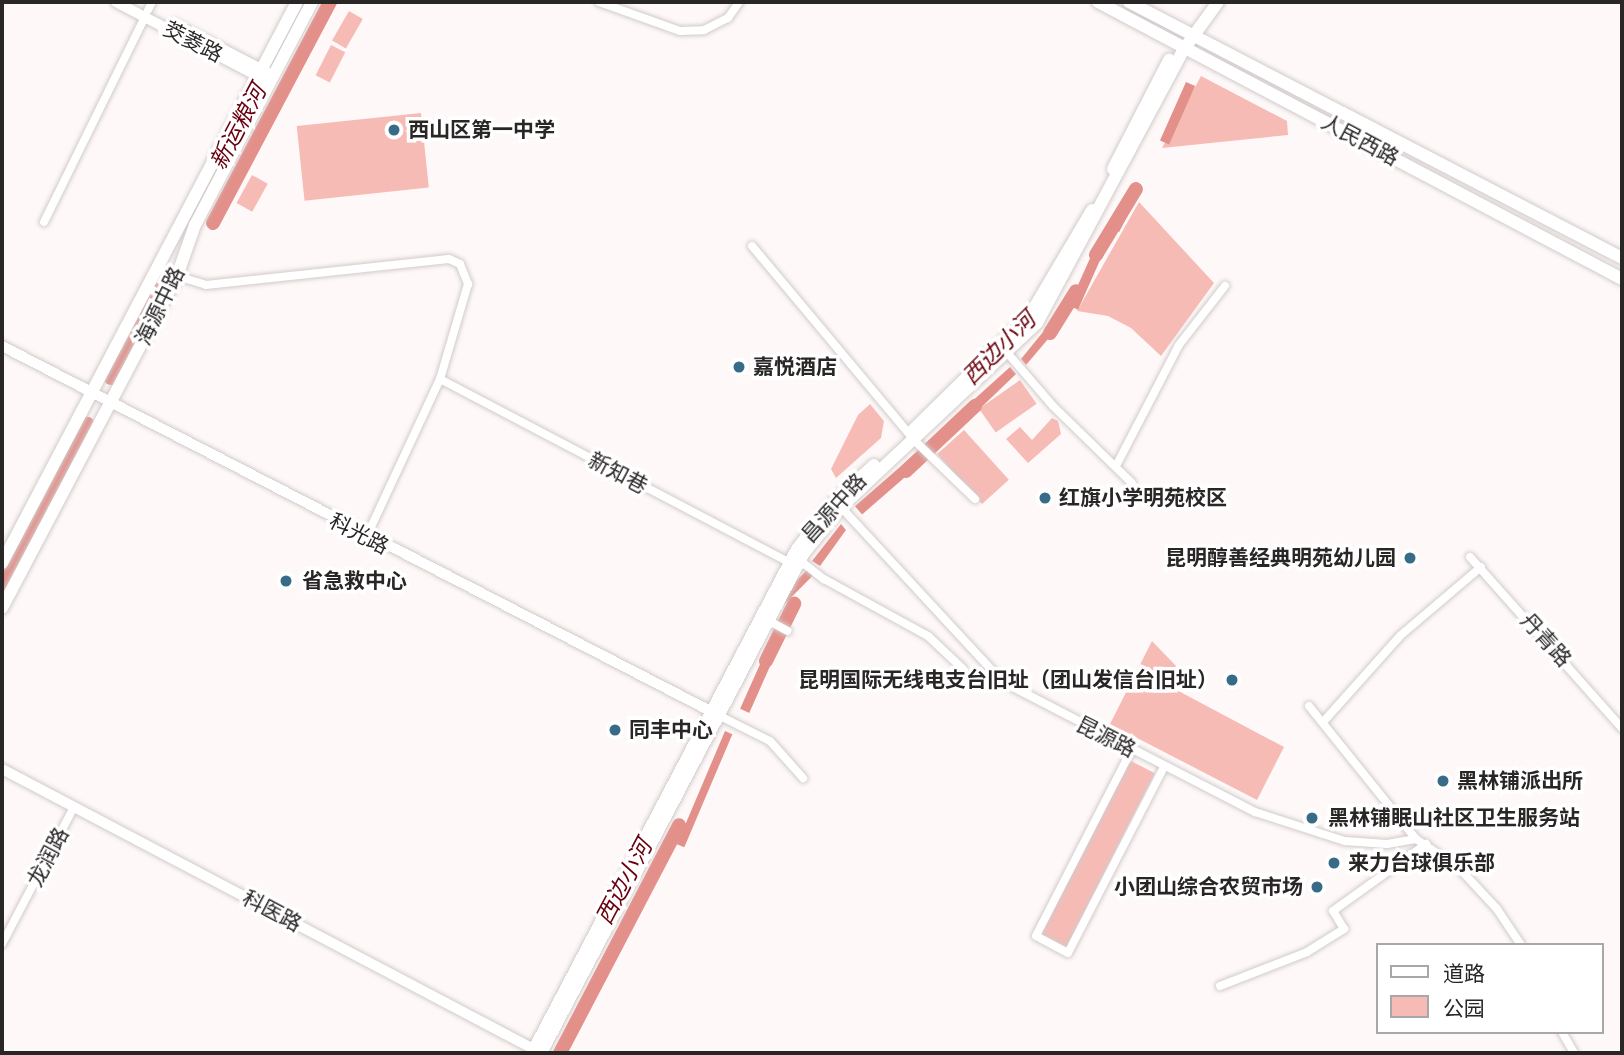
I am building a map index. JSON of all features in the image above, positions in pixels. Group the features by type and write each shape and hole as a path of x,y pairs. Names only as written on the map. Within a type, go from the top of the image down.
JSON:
{"main road":[{"name":"海源中路","path":"2,608 177,276 195,225 298,2"},
{"name":"海源中路","path":"2,563 91,392 266,76 312,2"},
{"name":"人民西路","path":"1098,2 1622,279"},
{"name":"人民西路","path":"1129,2 1622,258"},
{"path":"1189,34 1207,2"},
{"path":"1189,34 1218,2"},
{"name":"昌源中路","path":"538,1052 795,561 840,507 1007,353 1053,299 1189,34"},
{"name":"昌源中路","path":"714,713 770,621 795,561"}],"street":[{"name":"茭菱路","path":"116,2 148,10"},
{"name":"茭菱路","path":"131,2 266,76"},
{"path":"598,2 680,31 704,30 728,18 739,2"},
{"path":"44,222 148,10"},
{"path":"752,246 932,460 975,499"},
{"path":"177,276 206,285 449,259 460,264 468,284 440,379 366,538"},
{"path":"1116,466 1179,345 1225,286"},
{"name":"科光路","path":"2,346 366,538 714,713"},
{"path":"1007,353 1132,483"},
{"name":"新知巷","path":"440,379 817,570 936,641 963,669"},
{"name":"昆源路","path":"840,507 992,674 1247,808 1307,832 1366,842 1416,839"},
{"name":"丹青路","path":"1471,557 1622,728"},
{"path":"1324,722 1401,635 1481,567"},
{"path":"770,621 788,631"},
{"path":"1309,706 1416,839 1447,858 1497,909 1520,943"},
{"path":"714,713 777,747 803,778"},
{"path":"1132,749 1036,936 1068,953 1164,766"},
{"name":"科医路","path":"2,769 538,1052"},
{"name":"龙润路","path":"2,944 74,807"},
{"path":"1220,986 1307,952 1344,929 1333,911 1426,844"},
{"path":"1563,1034 1574,1053"}],"green space":[{"path":"349,11 363,19 346,48 332,40"},
{"path":"331,45 345,52 330,83 316,75"},
{"path":"1201,76 1287,121 1288,135 1162,148"},
{"path":"421,113 429,188 305,201 297,126"},
{"path":"252,175 268,184 252,212 236,203"},
{"path":"1139,202 1214,283 1161,356 1131,328 1108,316 1077,311"},
{"path":"1020,380 1037,404 996,432 979,409"},
{"path":"870,404 884,421 881,438 836,478 831,469 858,415"},
{"path":"1052,418 1058,421 1061,434 1028,463 1006,439 1020,427 1032,440"},
{"path":"964,430 1009,480 982,504 937,454"},
{"path":"1152,641 1178,668 1171,687 1284,747 1257,800 1110,724"},
{"path":"1129,760 1155,773 1066,947 1040,934"}],"shaded area":[{"path":"1186,82 1195,86 1169,145 1160,140"},
{"path":"1132,187 1140,191 1119,232 1111,228"},
{"path":"1099,238 1108,242 1078,310 1069,306"},
{"path":"1056,316 1065,319 1026,365 1021,359"},
{"path":"1010,367 1016,374 966,422 959,413"},
{"path":"952,421 959,428 932,453 924,445"},
{"path":"916,453 923,461 862,514 855,506"},
{"path":"841,524 846,530 820,566 812,561"},
{"path":"807,570 813,576 775,613 770,607"},
{"path":"769,644 778,648 749,713 740,709"},
{"path":"725,731 732,734 684,847 677,844"},
{"path":"660,850 667,853 649,897 641,894"},
{"path":"634,902 641,906 619,944 612,940"},
{"path":"610,948 618,952 594,999 586,995"},
{"path":"582,1002 589,1006 565,1053 555,1053"}],"waterway":[{"name":"新运粮河","path":"213,223 330,2"},
{"name":"西边小河","path":"1096,255 1136,189"},
{"name":"新运粮河","path":"111,378 165,273"},
{"name":"西边小河","path":"1050,333 1076,291"},
{"name":"西边小河","path":"906,471 975,406"},
{"name":"新运粮河","path":"2,589 87,424"},
{"name":"西边小河","path":"766,661 794,604"},
{"name":"西边小河","path":"560,1053 679,825"}],"place":[{"name":"西山区第一中学","path":"394,130"},
{"name":"嘉悦酒店","path":"739,367"},
{"name":"红旗小学明苑校区","path":"1045,498"},
{"name":"昆明醇善经典明苑幼儿园","path":"1410,558"},
{"name":"省急救中心","path":"286,581"},
{"name":"昆明国际无线电支台旧址（团山发信台旧址）","path":"1232,680"},
{"name":"同丰中心","path":"615,730"},
{"name":"黑林铺派出所","path":"1443,781"},
{"name":"黑林铺眠山社区卫生服务站","path":"1312,818"},
{"name":"来力台球俱乐部","path":"1334,863"},
{"name":"小团山综合农贸市场","path":"1317,887"}]}
